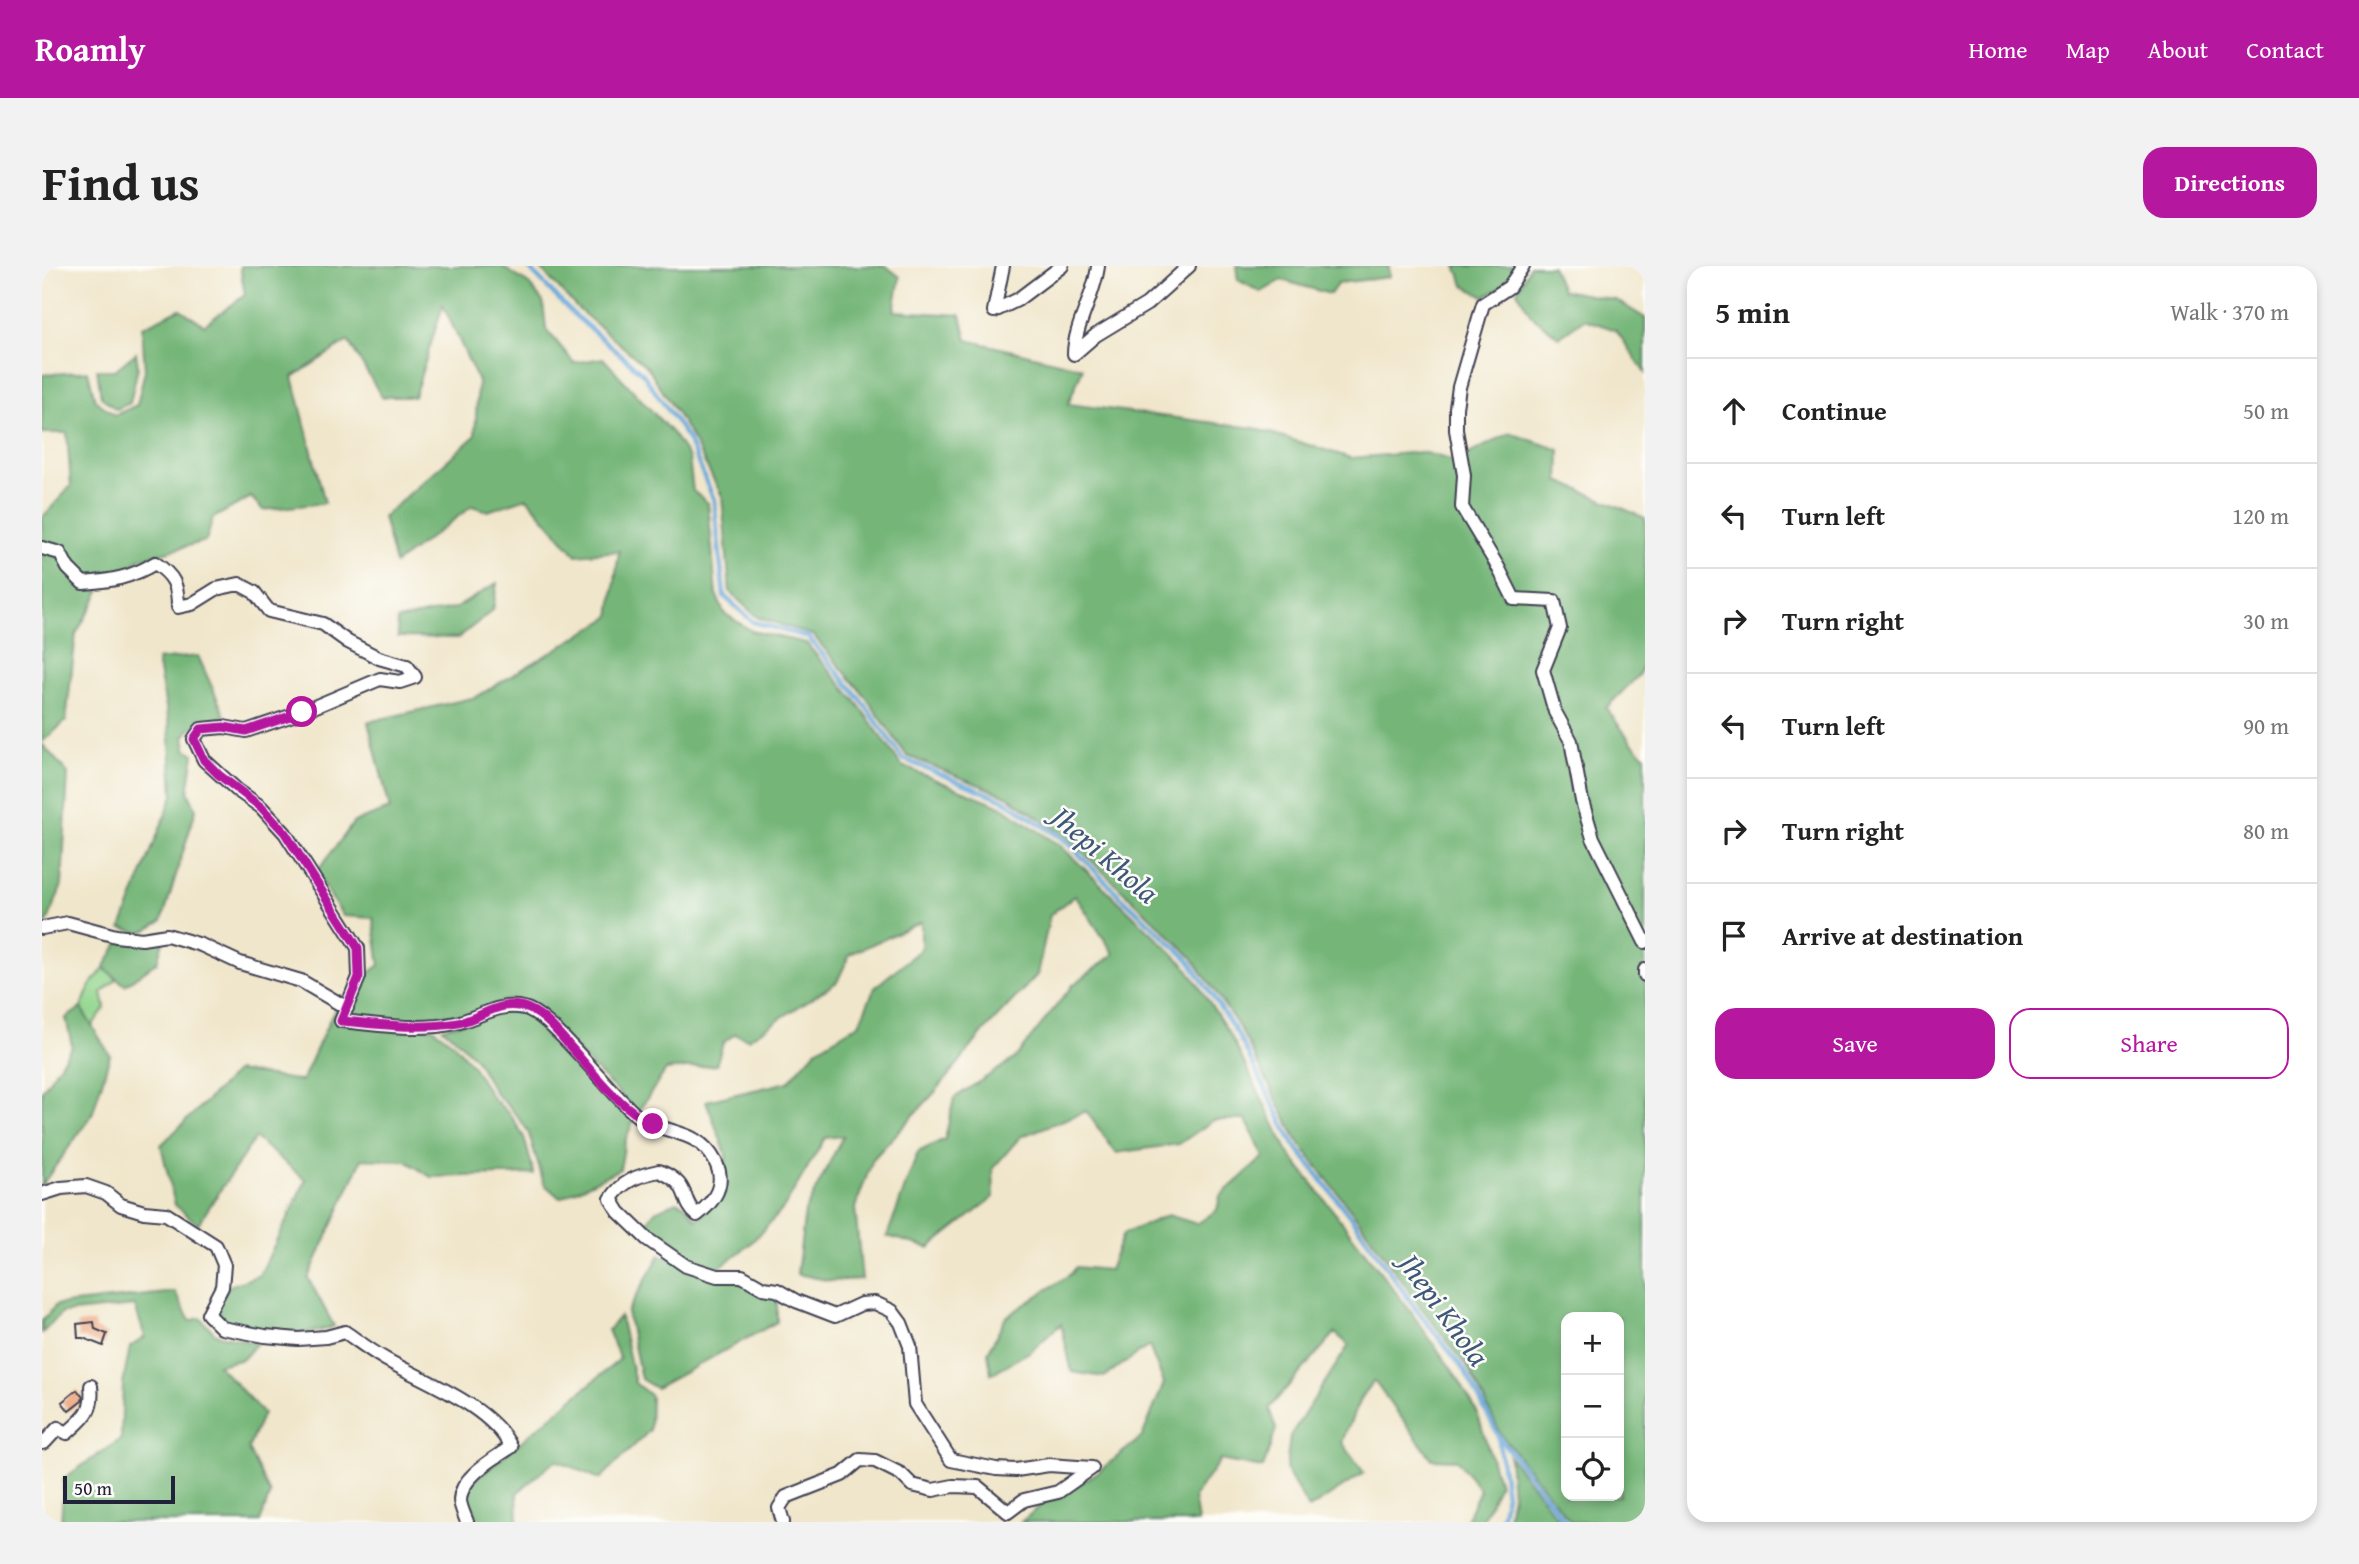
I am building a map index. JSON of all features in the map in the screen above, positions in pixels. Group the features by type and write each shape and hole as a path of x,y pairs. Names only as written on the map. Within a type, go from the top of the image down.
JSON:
{"street":[{"path":"1003,266 994,311 1017,300 1062,266"},
{"path":"1098,266 1096,284 1074,354 1096,335 1147,304 1189,266"},
{"path":"1523,266 1509,287 1483,303 1459,387 1456,430 1464,475 1462,507 1514,599 1554,601 1560,628 1543,670 1555,712 1571,741 1593,838 1645,942"},
{"path":"42,548 61,553 68,568 83,583 115,581 138,574 155,563 166,571 178,588 178,607 192,604 216,589 239,584 254,592 269,611 323,624 369,653 407,666 415,677 400,682 380,679 302,712 246,731 224,727 201,729 194,739 204,760 261,807 285,833 358,948 359,977 341,1021 404,1027 462,1022 484,1011 506,1005 528,1008 548,1022 611,1092 637,1116 693,1138 708,1150 716,1163 720,1177 718,1193 711,1204 697,1215 690,1210 688,1196 680,1184 659,1171 619,1185 611,1199 619,1212 647,1239 685,1266 717,1276 742,1276 763,1288 776,1290 835,1316 868,1303 875,1303 892,1311 901,1323 910,1346 915,1404 951,1460 996,1469 1016,1470 1049,1465 1092,1468 1058,1492 1024,1500 1008,1512 978,1487 953,1486 933,1490 912,1485 901,1474 874,1461 860,1461 842,1475 786,1497 779,1508 783,1522"},
{"path":"42,928 68,923 116,936 142,939 167,935 201,945 240,963 301,981 347,1008"},
{"path":"42,1194 61,1188 86,1186 106,1193 121,1205 144,1212 166,1214 216,1246 224,1265 222,1287 208,1314 222,1328 298,1339 345,1332 382,1358 476,1408 504,1434 511,1447 484,1466 465,1484 460,1500 467,1522"},
{"path":"42,1443 58,1429 67,1433 86,1416 92,1401 91,1386"}],"green space":[{"path":"240,266 501,266 529,284 543,302 546,329 574,363 603,358 673,434 689,458 693,491 708,503 716,594 724,613 752,631 806,643 858,704 902,766 1001,806 1062,847 1186,966 1231,1036 1288,1152 1408,1308 1457,1377 1477,1412 1499,1484 1481,1522 1465,1522 1480,1490 1457,1460 1432,1459 1374,1381 1361,1397 1342,1442 1364,1473 1309,1509 1286,1470 1290,1436 1349,1345 1335,1333 1269,1408 1276,1429 1263,1468 1220,1460 1194,1497 1198,1522 1021,1522 1045,1502 1061,1496 1098,1472 1142,1437 1164,1383 1149,1346 1104,1377 1072,1372 1061,1324 1031,1351 991,1374 988,1352 1006,1317 1072,1273 1076,1267 1109,1270 1123,1234 1168,1215 1197,1224 1217,1210 1220,1196 1264,1157 1246,1120 1214,1120 1179,1144 1116,1153 1086,1111 1020,1137 993,1168 994,1197 929,1248 887,1236 918,1152 945,1139 954,1098 1014,1059 1073,985 1114,954 1075,895 1050,915 1037,975 985,1030 936,1091 873,1159 855,1208 862,1279 831,1281 797,1274 805,1211 843,1136 825,1138 783,1209 749,1245 717,1269 677,1254 643,1228 655,1211 677,1201 685,1205 696,1219 713,1205 724,1190 726,1154 706,1101 788,1082 816,1050 859,1024 875,987 921,949 921,922 850,954 837,982 748,1039 735,1034 723,1043 716,1065 666,1070 638,1112 528,1003 508,1000 459,1017 434,1021 406,1022 350,1016 363,978 380,965 373,918 343,916 316,873 354,822 390,809 368,722 476,697 610,617 619,551 576,555 527,498 488,511 472,506 395,564 383,517 475,436 478,381 443,305 414,397 382,397 348,341 293,377 325,503 263,510 251,497 213,518 206,541 140,559 122,575 85,577 42,545 42,518 71,486 67,433 42,433 42,375 88,371 95,400 115,415 137,405 145,370 142,327 180,309 204,325 245,295"},
{"path":"538,266 886,266 900,277 894,311 961,315 967,340 1083,368 1068,404 1254,428 1351,458 1421,452 1455,461 1510,433 1560,450 1559,481 1645,518 1645,662 1638,676 1606,708 1645,756 1645,1522 1571,1522 1500,1433 1469,1369 1297,1140 1241,1030 1191,956 1068,838 1007,796 907,756 865,696 813,635 757,617 730,592 722,496 691,436 648,368 577,308"},
{"path":"1236,266 1389,266 1389,277 1338,283 1330,294 1282,280 1261,292 1238,280"},
{"path":"1456,266 1518,266 1508,283 1484,297 1464,285"},
{"path":"1530,266 1552,266 1562,290 1616,300 1645,318 1645,373 1616,330 1584,319 1559,337 1531,315 1517,291"},
{"path":"136,353 138,367 130,403 116,409 101,397 97,370 115,370"},
{"path":"42,550 57,555 77,583 100,591 76,634 66,721 42,742"},
{"path":"497,583 493,610 458,638 398,637 397,620 456,608"},
{"path":"198,656 226,718 202,722 184,737 186,749 194,754 188,792 196,809 162,921 142,933 121,928 173,795 169,723 157,660"},
{"path":"42,744 68,773 62,885 47,923 42,923"},
{"path":"119,942 163,942 157,962 125,985 104,968"},
{"path":"104,968 117,979 102,992 105,1007 92,1026 81,1008 90,986"},
{"path":"336,1006 344,1010 340,1021 433,1028 453,1043 472,1065 491,1096 511,1116 524,1137 534,1174 431,1177 406,1161 362,1159 308,1278 334,1326 289,1334 271,1334 237,1327 212,1314 229,1286 260,1275 306,1180 255,1138 198,1224 175,1205 161,1145 237,1071 302,1081"},
{"path":"81,1008 110,1055 92,1115 42,1185 42,1091 72,1046 66,1018"},
{"path":"508,1010 528,1012 546,1024 634,1119 625,1142 620,1169 560,1198 544,1184 528,1131 495,1093 475,1058 442,1028"},
{"path":"660,1255 777,1294 777,1322 656,1388 641,1379 627,1312"},
{"path":"175,1292 190,1321 200,1318 216,1334 257,1343 243,1359 218,1365 263,1413 248,1449 270,1494 260,1522 61,1522 64,1478 121,1439 123,1383 130,1347 145,1337 135,1306 62,1313 42,1333 42,1321 56,1305"},
{"path":"620,1316 635,1383 651,1396 650,1430 600,1479 556,1460 517,1493 518,1521 471,1522 465,1499 469,1485 620,1359 608,1330"},
{"path":"1509,1456 1561,1522 1507,1522 1512,1495"}],"building":[{"path":"94,1322 95,1329 107,1334 103,1346 78,1338 77,1324"},
{"path":"77,1390 83,1397 82,1401 69,1411 62,1402"}],"waterway":[{"name":"Jhepi Khola","path":"527,266 571,312 643,374 688,439 714,500 724,596 753,622 808,637 862,701 903,759 1004,800 1066,841 1188,959 1237,1033 1293,1143 1465,1371 1498,1435 1506,1495 1500,1522"},
{"path":"1498,1436 1566,1522"}],"route":[{"path":"302,712 246,731 224,727 201,729 194,739 204,760 237,790 261,807 285,833 358,948 359,977 341,1021 404,1027 433,1026 462,1022 484,1011 506,1005 528,1008 548,1022 611,1092 637,1116 653,1124"}]}
